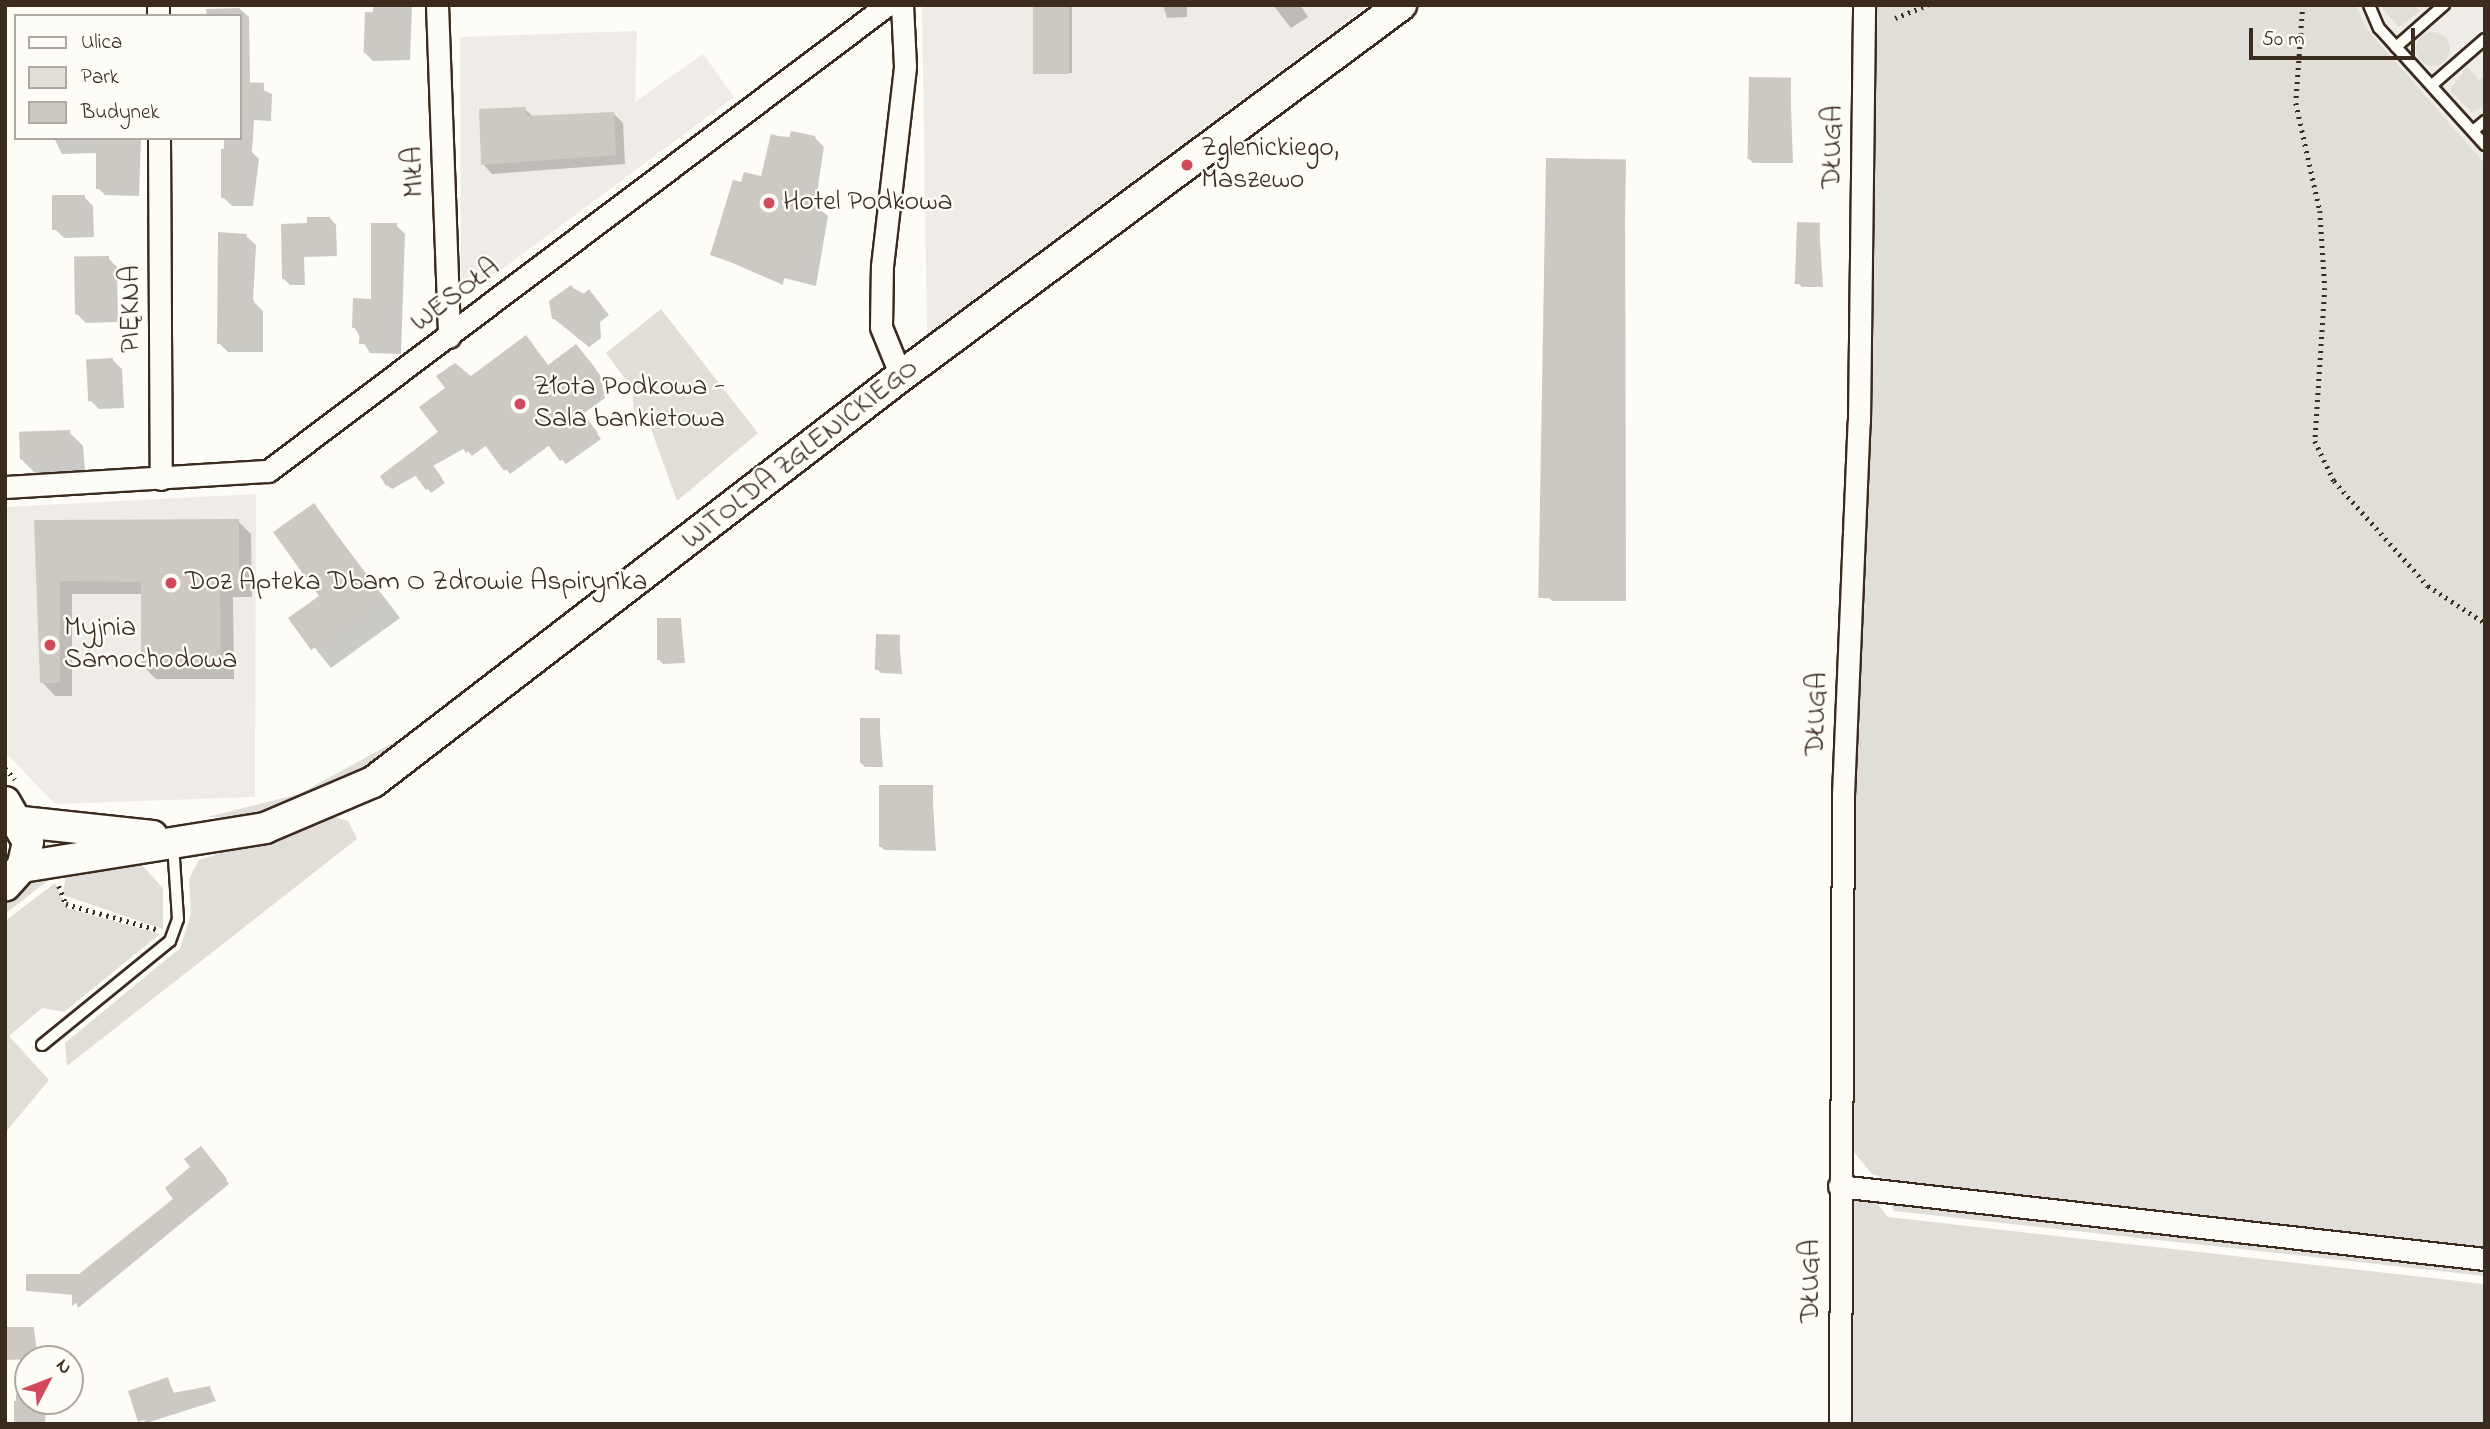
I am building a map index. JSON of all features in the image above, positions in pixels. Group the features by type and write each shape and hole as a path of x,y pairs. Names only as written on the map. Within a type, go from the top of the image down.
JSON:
{"main road":[{"name":"WITOLDA ZGLENICKIEGO","path":"14,877 173,841 265,828 373,782 901,376 1401,5"},
{"name":"WITOLDA ZGLENICKIEGO","path":"13,812 173,841"},
{"path":"13,812 28,842 14,877"}],"street":[{"name":"MIŁA","path":"436,5 449,337"},
{"name":"WESOŁA","path":"5,486 268,471 887,5"},
{"path":"901,376 881,327 881,302 905,66 902,5"},
{"name":"DŁUGA","path":"1840,1424 1839,1186 1864,5"},
{"name":"PIĘKNA","path":"159,140 161,479"},
{"path":"1839,1186 2485,1259"}],"lane":[{"path":"2368,5 2396,47 2485,145"},
{"path":"2396,47 2444,5"},
{"path":"2432,85 2485,39"},
{"path":"2473,131 2485,121"},
{"path":"42,1045 173,937 178,919 173,841"}],"path":[{"path":"1895,18 1928,5"},
{"path":"2303,5 2296,103 2318,202 2325,288 2315,441 2334,481 2428,586 2485,623"}],"shaded area":[{"path":"922,5 1369,5 927,334"},
{"path":"2348,5 2485,5 2485,169 2350,14"},
{"path":"637,31 635,102 703,54 734,97 481,285 461,279 460,37"},
{"path":"256,494 255,797 55,804 5,752 5,507"}],"green space":[{"path":"1874,5 2356,5 2366,28 2485,164 2485,1248 1891,1181 1872,1174 1853,1151 1853,826"},
{"path":"2380,5 2414,5 2420,11 2399,27"},
{"path":"2433,32 2445,37 2450,49 2445,61 2433,66 2421,61 2416,49 2421,37"},
{"path":"2467,67 2479,80 2485,75 2485,105 2472,113 2450,90"},
{"path":"661,309 758,433 677,501 645,412 634,415 632,388 606,353"},
{"path":"412,739 352,779 248,818 207,817 299,794 394,742"},
{"path":"334,817 348,821 357,839 67,1066 65,1043 180,948 191,914 189,879 199,860"},
{"path":"138,861 163,888 163,929 63,895 66,873"},
{"path":"30,874 55,875 5,914 5,897"},
{"path":"55,883 67,908 160,934 64,1012 42,1008 9,1036 49,1080 5,1133 5,921"},
{"path":"1850,1200 1874,1200 1888,1217 2485,1284 2485,1424 1850,1424"},
{"path":"1889,1201 2485,1268 2485,1276 1894,1211"}],"building":[{"path":"1033,5 1069,5 1069,74 1033,74"},
{"path":"365,12 402,13 401,54 364,53"},
{"path":"1749,77 1791,78 1790,160 1748,159"},
{"path":"242,82 264,83 263,112 242,111"},
{"path":"526,107 526,116 614,112 616,155 481,165 479,109"},
{"name":"Hotel Podkowa","path":"791,131 815,136 819,146 805,202 819,205 807,278 776,270 774,277 710,255 733,180 741,182 744,172 761,176 771,134 789,139"},
{"path":"96,140 133,140 133,189 96,189"},
{"path":"221,149 251,149 244,197 221,198"},
{"path":"1546,158 1626,159 1618,599 1538,598"},
{"path":"52,195 85,195 85,230 52,230"},
{"path":"307,217 330,217 331,250 298,250 299,278 282,279 281,224 307,223"},
{"path":"1797,222 1820,223 1818,285 1795,284"},
{"path":"371,223 397,223 393,345 359,344 360,328 352,328 353,298 371,299"},
{"path":"218,232 247,234 244,300 254,300 255,343 217,344"},
{"path":"109,256 110,314 75,315 74,257"},
{"path":"571,285 580,297 589,289 601,305 592,312 592,328 578,339 563,320 552,319 549,301"},
{"name":"Złota Podkowa - Sala bankietowa","path":"526,335 548,365 576,344 596,369 601,393 580,409 598,433 560,461 545,441 504,471 482,441 466,453 460,444 430,461 442,478 426,490 412,471 386,486 380,476 438,432 419,407 445,388 436,376 455,363 471,376"},
{"path":"113,358 115,400 88,401 86,359"},
{"path":"70,430 71,458 20,460 19,432"},
{"path":"314,503 383,599 311,650 288,618 319,596 273,532"},
{"path":"239,519 239,584 220,584 221,666 141,667 141,582 60,581 60,683 40,683 34,520"},
{"path":"657,618 681,618 681,660 657,660"},
{"path":"876,634 900,635 899,671 875,670"},
{"path":"860,718 880,718 880,763 860,763"},
{"path":"879,785 933,785 933,847 879,847"},
{"path":"201,1146 227,1179 186,1215 72,1306 72,1291 26,1291 26,1274 79,1274 173,1199 165,1188 190,1167 184,1159"},
{"path":"5,1327 34,1327 34,1345 14,1345 14,1357 5,1357"},
{"path":"168,1377 173,1393 210,1386 213,1397 138,1422 128,1391"},
{"path":"14,1415 42,1415 42,1424 14,1424"}],"place":[{"name":"Zglenickiego, Maszewo","path":"1187,165"},
{"name":"Hotel Podkowa","path":"769,203"},
{"name":"Złota Podkowa - Sala bankietowa","path":"520,404"},
{"name":"Doz Apteka Dbam O Zdrowie Aspirynka","path":"171,583"},
{"name":"Myjnia Samochodowa","path":"50,645"}]}
